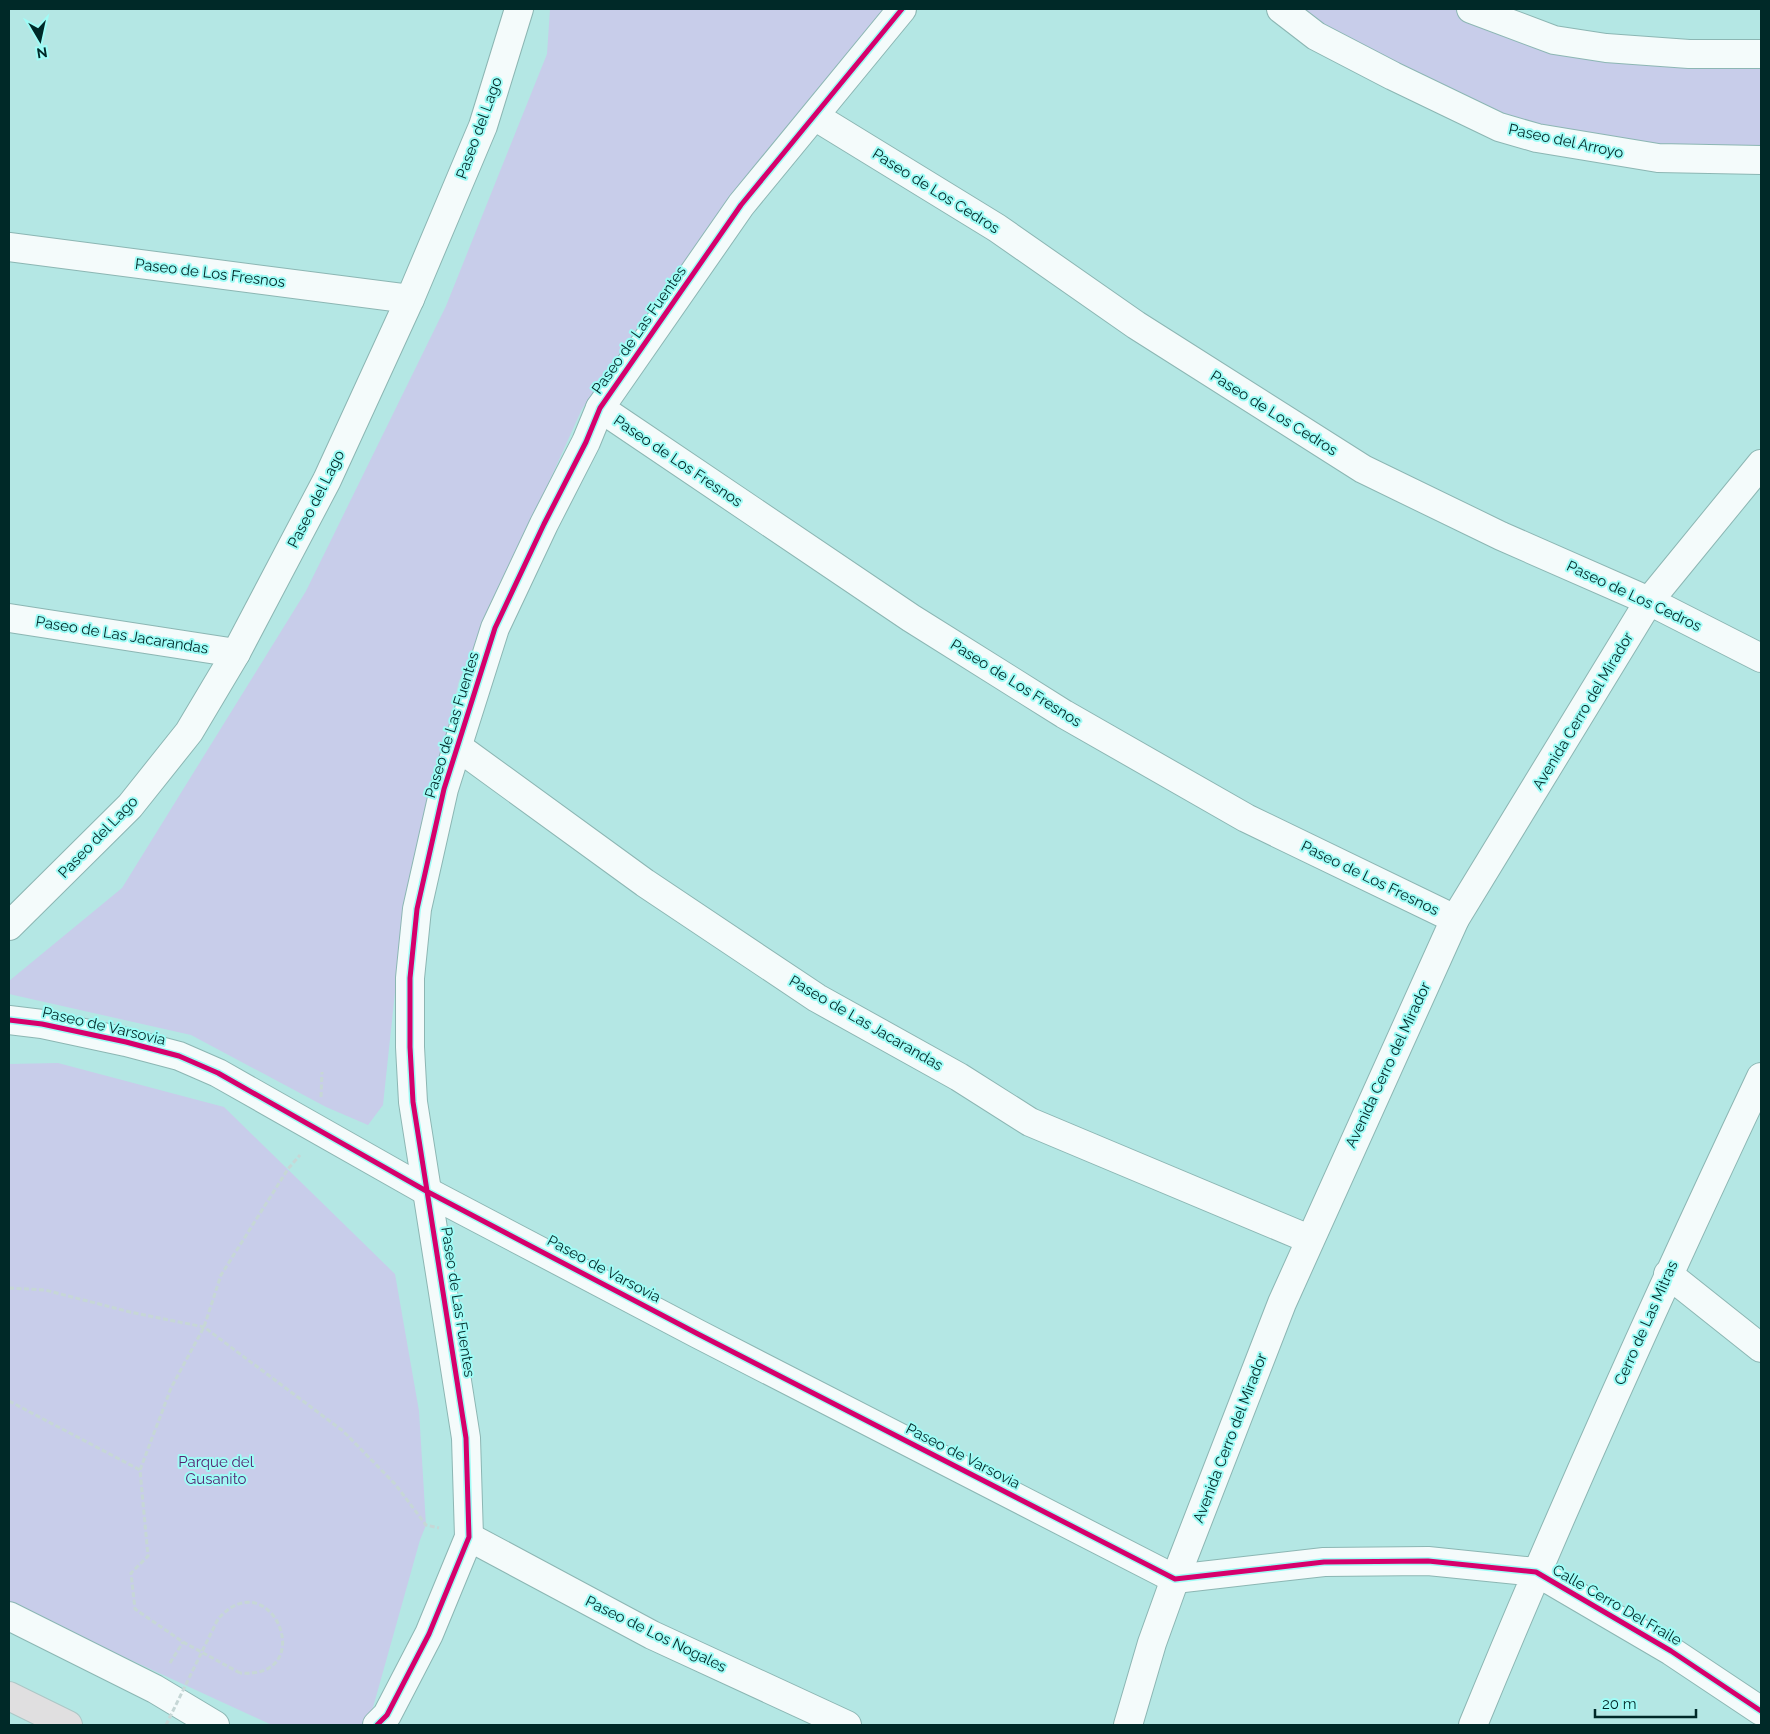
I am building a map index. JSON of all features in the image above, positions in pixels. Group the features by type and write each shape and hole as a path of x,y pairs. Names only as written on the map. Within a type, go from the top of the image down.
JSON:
{"highway":[{"path":"9,1696 68,1725"}],"street":[{"name":"Paseo del Lago","path":"9,926 130,806 189,732 236,653 327,480 410,299 483,126 519,9"},
{"name":"Paseo de Las Fuentes","path":"377,1725 387,1715 429,1634 469,1537 466,1438 428,1192 418,1145 410,1048 410,978 417,908 444,789 495,628 586,442 600,408 741,206 902,9"},
{"name":"Paseo del Arroyo","path":"1281,9 1316,36 1498,127 1537,138 1658,158 1761,160"},
{"path":"1471,9 1554,40 1606,48 1680,53 1761,54"},
{"name":"Paseo de Los Cedros","path":"816,116 997,228 1136,325 1363,469 1501,536 1649,601 1761,658"},
{"name":"Paseo de Los Fresnos","path":"9,247 410,299"},
{"name":"Paseo de Los Fresnos","path":"600,408 911,618 1064,714 1246,818 1455,919"},
{"name":"Avenida Cerro del Mirador","path":"1128,1725 1152,1644 1175,1578 1282,1303 1309,1239 1455,919 1649,601 1761,464"},
{"name":"Paseo de Las Jacarandas","path":"9,618 236,653"},
{"name":"Paseo de Las Jacarandas","path":"458,747 645,883 817,998 960,1077 1030,1122 1309,1239"},
{"name":"Paseo de Varsovia","path":"9,1020 42,1024 179,1056 218,1073 428,1192 707,1338 1175,1578"},
{"name":"Cerro de Las Mitras","path":"1473,1725 1536,1572 1668,1274 1761,1077"},
{"path":"1668,1274 1761,1348"},
{"name":"Paseo de Los Nogales","path":"469,1537 652,1635 847,1725"},
{"name":"Calle Cerro Del Fraile","path":"1175,1578 1276,1566 1343,1562 1428,1561 1536,1572 1671,1651 1761,1711"},
{"path":"9,1616 155,1688 215,1725"}],"path":[{"path":"166,1725 218,1619 230,1609 240,1604 252,1604 270,1611 278,1619 284,1640 276,1661 267,1668 259,1673 240,1673 182,1642 135,1610 132,1573 148,1556 140,1470 171,1388 204,1327 222,1275 288,1169 320,1131 322,1072"},
{"path":"9,1288 45,1290 130,1312 204,1327 343,1431 394,1484 426,1525 469,1537"},
{"path":"9,1402 140,1470"}],"green space":[{"path":"550,9 887,9 662,291 582,409 459,681 403,917 383,1105 368,1125 326,1107 191,1035 9,994 9,981 122,888 306,591 446,306 547,54"},
{"path":"1282,9 1477,9 1522,31 1761,56 1761,151 1687,149 1500,121"},
{"name":"Parque del Gusanito","path":"58,1063 224,1107 395,1274 419,1411 426,1525 420,1540 372,1711 362,1725 272,1725 9,1604 9,1064"}],"cycle path":[{"path":"377,1725 387,1715 429,1634 469,1537 466,1438 413,1102 410,1047 410,978 417,909 444,789 495,628 544,524 586,442 600,408 741,205 902,9"},
{"path":"9,1020 42,1024 126,1042 179,1056 218,1073 428,1192 698,1334 1175,1579 1324,1562 1428,1561 1536,1572 1671,1651 1761,1711"}]}
